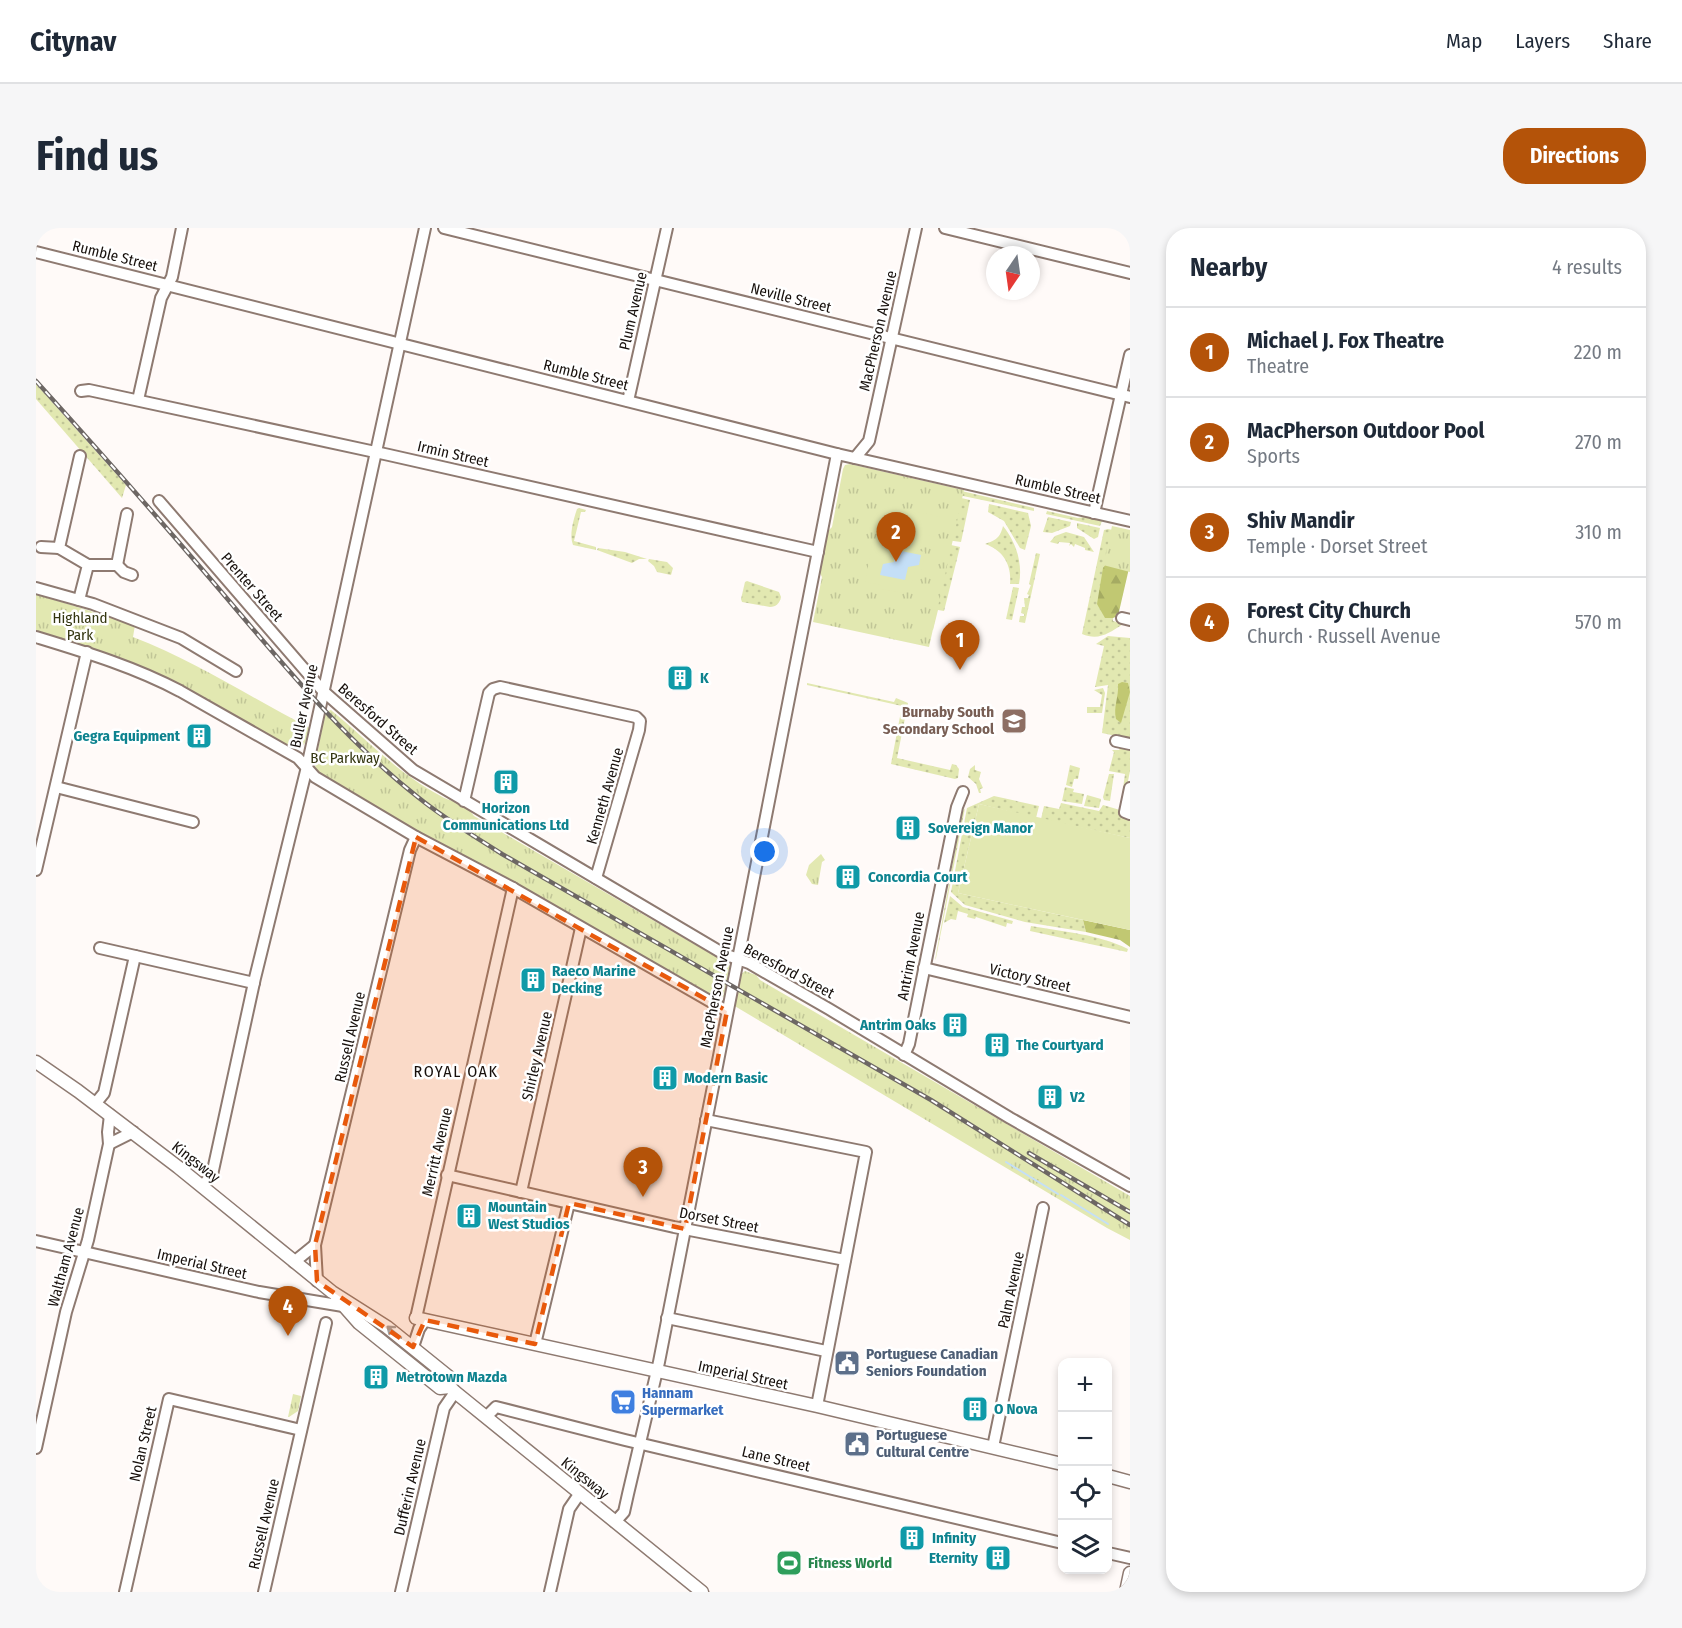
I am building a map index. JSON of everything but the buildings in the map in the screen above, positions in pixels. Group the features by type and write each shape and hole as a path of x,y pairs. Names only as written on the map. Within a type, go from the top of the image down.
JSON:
{"main road":[{"name":"Kingsway","path":"36,1062 133,1132 317,1281 362,1309 413,1347 449,1377 453,1389 486,1417 702,1592"},
{"name":"Kingsway","path":"332,1292 359,1323 440,1388 453,1389"},
{"name":"Imperial Street","path":"343,1306 362,1309"},
{"name":"Imperial Street","path":"420,1319 817,1406 1058,1463"},
{"path":"1112,1477 1130,1482"},
{"path":"1126,1592 1130,1574"}],"street":[{"path":"138,400 161,298 172,277 182,228"},
{"name":"Buller Avenue","path":"202,1186 212,1175 254,983 307,766 425,228"},
{"name":"Neville Street","path":"444,228 1125,396"},
{"name":"Plum Avenue","path":"628,401 667,228"},
{"name":"MacPherson Avenue","path":"873,462 869,441 916,228"},
{"path":"945,228 1130,273"},
{"name":"Rumble Street","path":"36,252 837,454 1130,521"},
{"path":"1094,513 1125,396 1130,355"},
{"name":"Irmin Street","path":"81,390 138,400 375,452 818,552"},
{"name":"MacPherson Avenue","path":"855,458 869,441"},
{"name":"MacPherson Avenue","path":"615,1522 624,1512 657,1372 837,454"},
{"path":"59,548 80,456"},
{"name":"Prenter Street","path":"159,501 323,691"},
{"path":"117,565 127,514"},
{"path":"41,546 59,548 88,565 117,565 124,572 132,575"},
{"path":"79,600 88,565"},
{"path":"36,588 79,600 181,638 236,671"},
{"path":"36,637 87,652 164,682 298,758 315,777 416,837 513,888 727,1011"},
{"path":"36,870 87,652"},
{"name":"Kenneth Avenue","path":"464,801 489,693 493,688 500,687 636,717 640,721 631,764 622,784 596,878"},
{"name":"Beresford Street","path":"323,691 414,770 464,801 724,954 749,963 829,1009 1010,1118 1130,1186"},
{"path":"1116,741 1130,744"},
{"path":"56,787 193,822"},
{"path":"1130,788 1125,812 1130,814"},
{"name":"Antrim Avenue","path":"904,1055 909,1044 957,807 963,792"},
{"name":"Russell Avenue","path":"317,1281 315,1245 410,850 416,837"},
{"name":"Merritt Avenue","path":"413,1347 447,1175 513,888"},
{"name":"Shirley Avenue","path":"521,1192 581,928"},
{"path":"100,948 254,983"},
{"path":"95,1104 104,1093 135,956"},
{"name":"Victory Street","path":"924,968 1130,1017"},
{"name":"Waltham Avenue","path":"36,1448 66,1312 84,1252 109,1143 110,1115"},
{"path":"706,1120 866,1152 817,1406"},
{"path":"109,1143 133,1132"},
{"name":"Dorset Street","path":"447,1175 685,1229 845,1260"},
{"path":"535,1344 569,1203"},
{"name":"Palm Avenue","path":"993,1447 1043,1208"},
{"name":"Imperial Street","path":"36,1241 259,1292 343,1306"},
{"path":"294,1262 315,1245"},
{"path":"667,1318 826,1351"},
{"name":"Russell Avenue","path":"264,1592 326,1323"},
{"name":"Dufferin Avenue","path":"401,1592 444,1408 453,1389"},
{"name":"Nolan Street","path":"125,1592 169,1399 301,1430"},
{"name":"Lane Street","path":"486,1417 495,1407 1058,1542"},
{"path":"550,1592 568,1509 580,1493"},
{"path":"1112,1554 1130,1558"}],"highlighted area":[{"path":"416,837 727,1011 685,1229 569,1203 535,1344 425,1320 413,1347 317,1281 315,1245"}],"green space":[{"path":"36,384 126,485 122,498 36,399"},
{"path":"850,464 964,490 929,647 813,622 822,577 819,571 826,533 832,527 843,469 845,465"},
{"path":"851,465 1034,508 1034,511 963,496"},
{"path":"957,497 970,500 961,542 946,540"},
{"path":"989,504 1028,513 1031,526 1025,550 1020,548 1004,521 988,512"},
{"path":"579,508 586,510 581,512 574,541 596,547 596,550 573,545 572,528"},
{"path":"909,510 941,517 941,527 937,537 904,531 905,518"},
{"path":"1047,511 1102,521 1100,526 1046,514"},
{"path":"1048,517 1071,522 1070,526 1052,533 1043,532"},
{"path":"1077,523 1100,528 1098,537 1094,539 1077,528"},
{"path":"1003,526 1012,539 1017,553 1020,568 1019,584 1010,584 1005,559 997,550 985,544 997,538"},
{"path":"1112,526 1130,530 1130,572 1103,565"},
{"path":"1104,530 1130,534 1129,569 1105,618 1113,618 1113,621 1123,624 1104,635 1094,637 1082,634"},
{"path":"1066,532 1084,537 1094,552 1075,544 1074,547 1071,544 1069,546 1070,543 1050,542 1055,536"},
{"path":"873,541 925,552 921,573 914,572 910,591 905,590 904,593 880,589 881,585 865,582"},
{"path":"942,543 960,547 944,611 938,610 933,630 929,629"},
{"path":"598,548 625,552 647,559 639,559 632,563 597,550"},
{"path":"1036,553 1040,554 1025,623 1019,622 1020,616 1024,616 1021,613 1022,607 1025,607 1024,598 1028,598 1029,595 1027,594 1031,585 1029,584"},
{"path":"649,559 667,562 673,568 671,575 657,572 648,561"},
{"path":"1106,564 1130,564 1118,616 1113,618 1105,618 1097,604 1103,568"},
{"path":"747,581 779,592 781,597 779,603 770,607 742,602"},
{"path":"1013,587 1019,588 1012,620 1006,619"},
{"name":"Highland Park","path":"36,594 135,625 133,637 201,668 310,728 305,743 300,749 292,750 122,660 36,633"},
{"path":"1108,636 1130,638 1130,739 1102,733 1108,685 1095,687 1104,646 1096,644"},
{"path":"807,683 894,702 896,698 908,703 897,758 950,770 952,764 956,765 959,769 958,778 891,764 902,706 807,685"},
{"path":"1128,683 1130,692 1121,723 1116,719 1115,710 1118,684"},
{"path":"1103,688 1105,693 1102,713 1087,713 1087,707 1100,707 1102,695 1094,690"},
{"name":"BC Parkway","path":"331,710 396,767 424,787 462,805 474,816 718,958 727,961 731,968 726,994 723,997 713,998 465,860 324,777 315,766 325,712"},
{"path":"1121,747 1130,749 1130,771 1121,816 1130,818 1130,838 1041,819 1044,806 1059,809 1061,803 1099,811 1103,805 1120,810 1125,774 1109,771 1114,752 1112,750 1119,750"},
{"path":"975,765 975,770 981,772 979,779 983,788 980,789 981,793 968,777 970,769"},
{"path":"1070,765 1080,768 1078,779 1074,779 1072,787 1066,785"},
{"path":"1109,774 1114,774 1110,801 1104,800 1103,797"},
{"path":"1065,787 1074,789 1073,792 1084,794 1082,804 1062,801"},
{"path":"1087,795 1101,799 1099,808 1084,806"},
{"path":"994,796 1039,806 1036,818 979,804 958,893 1083,920 1086,932 1025,922 965,905 951,892 967,808"},
{"path":"979,804 1130,838 1130,930 958,893"},
{"path":"965,808 936,958 935,960 962,813"},
{"path":"821,854 825,860 822,862 818,885 812,884 806,875 809,865"},
{"path":"950,896 963,907 1013,921 1012,924 1007,923 1006,927 976,917 975,919 967,917 968,914 958,911 956,920 951,919 944,923"},
{"path":"1083,920 1130,930 1130,947 1120,940 1086,932"},
{"path":"1031,926 1093,937 1128,949 1127,952 1030,931"},
{"path":"745,971 756,975 760,980 1130,1196 1130,1240 733,1005 739,976"},
{"path":"293,1394 301,1396 298,1411 288,1417"}],"water":[{"path":"896,550 921,555 919,565 908,567 905,580 880,575 883,564 894,562"}],"waterway":[{"path":"1006,1162 1058,1194"},
{"path":"1061,1195 1108,1224"}],"railway":[{"path":"36,381 305,689 360,746 429,806 502,854 931,1100 1130,1225"},
{"path":"1029,1153 1130,1212"}],"place":[{"name":"MacPherson Outdoor Pool","path":"896,562"},
{"name":"Michael J. Fox Theatre","path":"960,670"},
{"name":"K","path":"680,678"},
{"name":"Burnaby South Secondary School","path":"1014,721"},
{"name":"Gegra Equipment","path":"199,736"},
{"name":"Horizon Communications Ltd","path":"506,782"},
{"name":"Sovereign Manor","path":"908,828"},
{"name":"Concordia Court","path":"848,877"},
{"name":"Raeco Marine Decking","path":"533,980"},
{"name":"Antrim Oaks","path":"955,1025"},
{"name":"The Courtyard","path":"997,1045"},
{"name":"Modern Basic","path":"665,1078"},
{"name":"V2","path":"1050,1097"},
{"name":"Shiv Mandir","path":"643,1197"},
{"name":"Mountain West Studios","path":"469,1216"},
{"name":"Forest City Church","path":"288,1336"},
{"name":"Portuguese Canadian Seniors Foundation","path":"847,1363"},
{"name":"Metrotown Mazda","path":"376,1377"},
{"name":"Hannam Supermarket","path":"623,1402"},
{"name":"O Nova","path":"975,1409"},
{"name":"Portuguese Cultural Centre","path":"857,1444"},
{"name":"Infinity","path":"912,1538"},
{"name":"Eternity","path":"998,1558"},
{"name":"Fitness World","path":"789,1563"}],"district":[{"name":"ROYAL OAK","path":"456,1071"}]}
